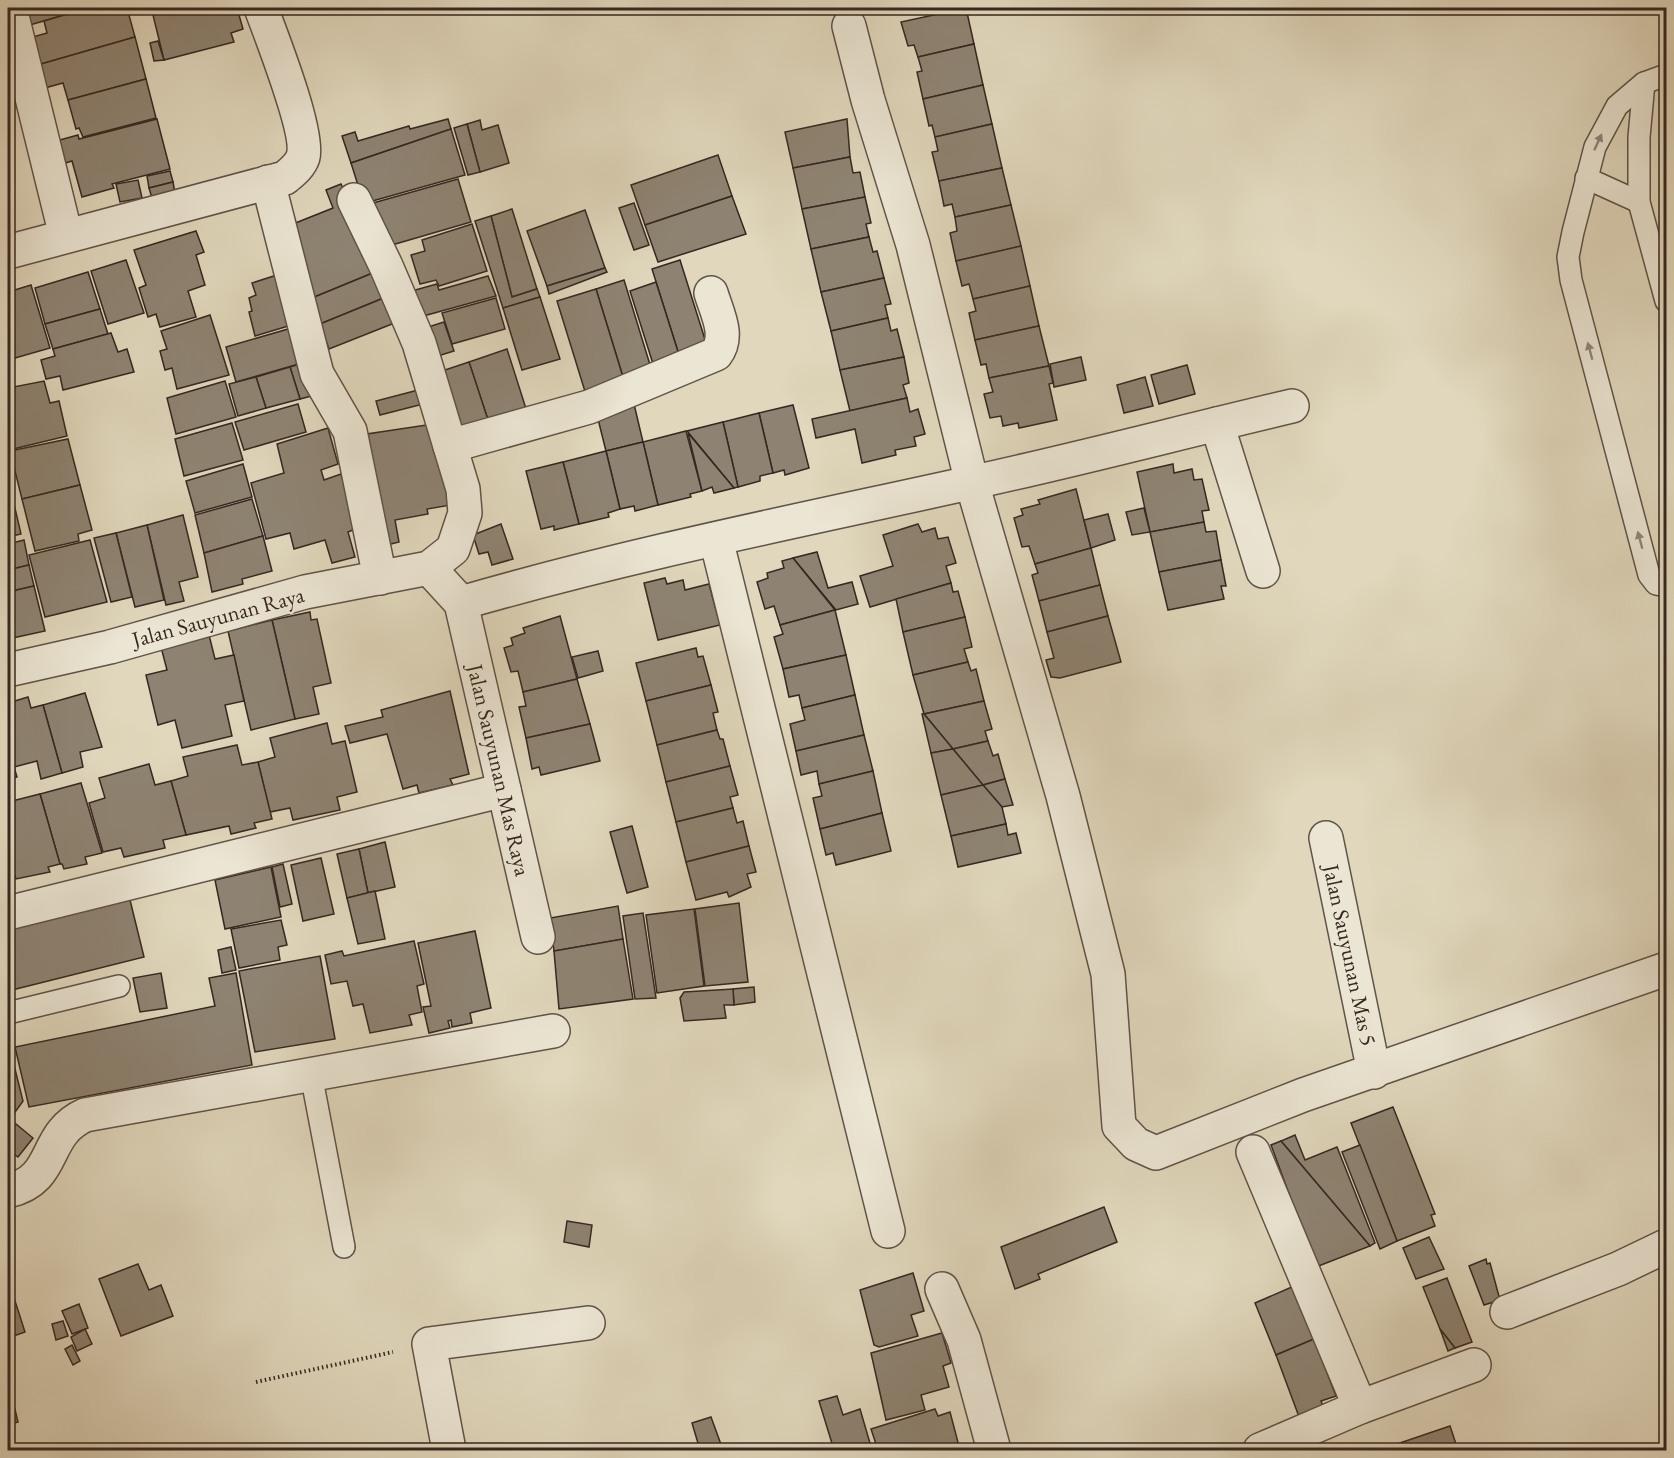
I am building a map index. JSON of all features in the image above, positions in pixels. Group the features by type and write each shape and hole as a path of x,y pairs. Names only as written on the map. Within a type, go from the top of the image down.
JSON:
{"street":[{"path":"10,8 66,237"},
{"path":"8,252 285,178 297,167 304,149 299,122 261,8"},
{"path":"849,26 868,100 913,245 972,483 1063,796 1108,974 1119,1126 1136,1144 1156,1153 1303,1095 1666,969"},
{"path":"268,182 317,374 350,431 380,578"},
{"path":"354,200 386,266 419,343 463,489 465,513 453,549 429,568 461,603 527,584 716,539 1095,456 1292,406"},
{"path":"450,446 589,407 716,354 723,345 723,336 711,293"},
{"path":"1217,424 1263,571"},
{"path":"716,539 888,1231"},
{"name":"Jalan Sauyunan Raya","path":"8,670 110,647 305,592 429,568"},
{"name":"Jalan Sauyunan Mas Raya","path":"461,603 538,937"},
{"path":"8,913 504,790"},
{"name":"Jalan Sauyunan Mas 5","path":"1326,838 1374,1072"},
{"path":"8,1191 25,1187 34,1180 62,1130 72,1121 85,1115 553,1031"},
{"path":"1253,1152 1360,1407"},
{"path":"1507,1312 1618,1269 1666,1246"},
{"path":"942,1289 964,1340 994,1450"},
{"path":"449,1450 429,1344 588,1323"},
{"path":"1260,1450 1360,1407 1474,1365"}],"lane":[{"path":"1666,75 1644,83 1617,106 1595,147 1568,257 1571,280 1649,575 1656,584 1666,586"},
{"path":"1644,83 1639,137 1639,202 1666,301"},
{"path":"1586,178 1639,202"},
{"path":"8,1013 119,986"},
{"path":"311,1074 344,1247"}],"path":[{"path":"256,1382 429,1344"}],"building":[{"path":"18,8 88,8 23,27"},
{"path":"88,8 127,8 135,37 34,66 26,39 47,33 44,21"},
{"path":"180,8 237,8 243,29 231,33 234,42 164,60 153,15"},
{"path":"966,8 974,44 918,57 914,45 908,46 901,22"},
{"path":"135,37 146,79 68,100 63,83 41,89 34,66"},
{"path":"158,41 164,60 154,61 150,43"},
{"path":"974,44 983,85 923,99 917,72 922,71 918,57"},
{"path":"146,79 156,118 83,137 79,128 76,129 68,100"},
{"path":"983,85 992,124 935,137 932,125 929,126 923,99"},
{"path":"157,119 170,169 112,184 114,188 82,197 72,161 62,164 56,141 78,135 79,139"},
{"path":"448,119 451,129 351,163 342,136 355,132 358,141 409,126 410,129"},
{"path":"847,119 850,157 793,168 785,132"},
{"path":"480,120 482,130 498,125 509,163 480,172 467,124"},
{"path":"467,124 480,172 468,175 454,128"},
{"path":"992,124 1002,168 939,181 932,152 938,151 935,137"},
{"path":"451,129 465,175 369,202 363,201 351,163"},
{"path":"718,155 732,196 645,225 631,185"},
{"path":"850,157 853,173 860,172 865,197 802,209 793,168"},
{"path":"1002,168 1011,205 955,217 952,204 944,206 939,181"},
{"path":"170,171 173,182 149,188 147,176"},
{"path":"458,179 471,222 385,247 373,203"},
{"path":"138,180 142,198 120,202 116,184"},
{"path":"173,182 175,193 152,198 149,188"},
{"path":"341,184 380,270 312,298 283,228 333,208 326,190"},
{"path":"732,196 746,234 658,262 645,225"},
{"path":"865,197 871,223 866,224 869,237 811,249 802,209"},
{"path":"634,203 649,245 634,250 619,208"},
{"path":"1011,205 1021,246 956,261 950,233 957,231 955,217"},
{"path":"512,209 537,289 512,297 491,216"},
{"path":"585,210 605,268 547,286 527,231"},
{"path":"491,216 512,297 537,289 540,297 503,308 475,221"},
{"path":"472,224 487,271 439,286 436,280 420,284 411,255 425,251 422,240"},
{"path":"196,231 204,252 196,255 205,285 188,291 196,317 160,327 156,314 148,317 139,288 146,285 134,250"},
{"path":"869,237 873,252 877,251 884,278 821,292 811,249"},
{"path":"1021,246 1030,286 973,299 969,284 962,286 956,261"},
{"path":"126,260 144,313 108,324 91,271"},
{"path":"680,260 708,349 680,358 652,269"},
{"path":"605,268 607,272 549,294 547,286"},
{"path":"380,270 391,295 320,324 312,298"},
{"path":"88,272 100,309 45,324 35,288"},
{"path":"283,273 295,324 255,336 249,312 252,311 249,298 256,295 252,283"},
{"path":"488,276 496,296 416,318 408,292 437,284 439,290"},
{"path":"884,278 891,304 885,305 888,318 831,331 821,292"},
{"path":"624,280 651,368 623,377 596,289"},
{"path":"656,282 680,358 654,367 630,291"},
{"path":"31,285 50,348 8,360 8,292"},
{"path":"1030,286 1039,326 975,340 969,313 976,311 973,299"},
{"path":"596,289 623,377 587,398 557,301"},
{"path":"391,295 402,320 329,349 320,324"},
{"path":"540,297 560,359 522,370 503,308"},
{"path":"496,298 505,329 452,344 442,313"},
{"path":"100,309 108,334 53,349 45,324"},
{"path":"210,315 229,375 177,389 172,368 165,370 160,351 167,349 161,331"},
{"path":"888,318 891,331 897,329 904,357 840,370 831,331"},
{"path":"444,322 454,351 431,358 422,329"},
{"path":"1039,326 1049,366 989,378 986,364 981,365 975,340"},
{"path":"295,327 306,362 236,382 226,347"},
{"path":"111,333 118,352 127,349 134,372 63,390 60,376 46,379 41,360 55,356 53,349"},
{"path":"507,349 529,418 491,429 469,362"},
{"path":"904,357 909,383 903,385 907,398 850,411 840,370"},
{"path":"1081,357 1086,380 1054,387 1050,364"},
{"path":"309,361 319,394 300,399 290,367"},
{"path":"469,362 491,429 455,441 433,374"},
{"path":"1187,365 1195,394 1159,404 1151,375"},
{"path":"1049,366 1053,383 1049,384 1057,420 1019,428 1018,423 1003,426 1001,416 990,418 984,394 993,392 989,378"},
{"path":"290,367 300,399 266,408 256,377"},
{"path":"256,377 266,408 238,416 229,384"},
{"path":"1145,377 1153,406 1124,413 1117,385"},
{"path":"44,381 50,403 59,401 67,436 9,450 8,388"},
{"path":"225,381 236,417 176,434 167,398"},
{"path":"426,388 431,402 380,415 376,401"},
{"path":"907,398 910,412 918,409 925,434 914,437 916,446 895,450 896,455 862,463 855,429 816,438 812,419"},
{"path":"298,404 306,432 244,450 235,422"},
{"path":"634,404 643,442 606,451 597,415"},
{"path":"793,405 809,468 785,475 784,470 773,473 759,413"},
{"path":"759,413 773,473 760,476 760,481 738,487 723,422"},
{"path":"723,422 738,487 734,488 687,431"},
{"path":"232,423 243,460 184,476 175,439"},
{"path":"433,424 451,505 427,509 428,514 395,520 399,542 383,546 367,434"},
{"path":"328,428 338,464 321,470 324,480 341,474 358,528 348,532 355,557 332,563 325,540 294,549 290,533 266,539 251,483 284,473 277,444"},
{"path":"686,431 702,491 690,494 691,497 658,505 643,442"},
{"path":"688,433 734,488 714,493 712,487 702,491"},
{"path":"68,439 80,485 22,499 10,451"},
{"path":"643,442 658,505 635,511 634,506 620,509 606,451"},
{"path":"606,451 620,509 608,513 609,517 579,524 563,462"},
{"path":"563,462 579,524 554,530 554,526 541,529 526,471"},
{"path":"243,464 252,497 195,513 186,481"},
{"path":"1173,464 1174,473 1192,469 1194,480 1202,479 1209,510 1202,511 1204,522 1150,532 1137,472"},
{"path":"8,478 21,534 8,537"},
{"path":"80,485 92,530 78,534 79,541 35,551 22,499"},
{"path":"1076,489 1091,548 1035,564 1029,546 1022,547 1014,518 1023,515 1021,509 1040,504 1038,500"},
{"path":"252,499 263,536 204,553 195,515"},
{"path":"1144,508 1150,532 1132,535 1126,512"},
{"path":"1108,514 1115,540 1091,548 1084,520"},
{"path":"183,515 198,577 179,582 184,601 166,605 147,525"},
{"path":"1204,522 1206,532 1216,531 1221,560 1159,572 1150,532"},
{"path":"501,524 513,559 492,565 488,552 479,554 473,535"},
{"path":"918,524 922,532 935,528 938,539 948,537 956,563 946,566 951,583 870,607 860,576 893,566 883,535"},
{"path":"147,525 164,600 135,607 116,533"},
{"path":"116,533 132,597 111,602 94,538"},
{"path":"263,536 272,571 242,579 243,584 212,592 204,553"},
{"path":"24,540 29,565 8,570 8,544"},
{"path":"90,540 107,602 45,617 29,555"},
{"path":"1091,548 1100,585 1039,601 1032,575 1038,573 1035,564"},
{"path":"817,552 828,588 852,582 858,604 836,610 793,558"},
{"path":"793,558 835,610 780,625 774,606 765,609 757,582 768,578 767,573 784,568 782,561"},
{"path":"1221,560 1226,586 1221,586 1224,599 1168,610 1159,572"},
{"path":"29,565 34,586 8,592 8,570"},
{"path":"665,578 667,584 683,580 685,590 709,584 720,625 658,640 644,583"},
{"path":"951,583 953,592 958,591 965,617 903,632 896,599"},
{"path":"1100,585 1108,616 1047,632 1039,601"},
{"path":"34,586 45,631 8,639 8,592"},
{"path":"835,610 846,655 783,669 774,637 783,634 780,625"},
{"path":"310,612 311,620 317,619 331,683 313,687 319,714 295,719 272,620"},
{"path":"560,616 577,679 523,692 518,671 511,672 504,648 513,645 511,638 525,633 523,628"},
{"path":"1108,616 1121,662 1060,678 1051,677 1046,660 1054,658 1047,632"},
{"path":"965,617 972,647 964,649 968,662 913,675 903,632"},
{"path":"272,620 295,719 251,730 228,631"},
{"path":"209,635 215,659 234,655 244,701 225,705 232,736 182,748 175,720 158,725 146,675 167,670 161,647"},
{"path":"696,648 698,657 703,656 711,685 646,701 636,663"},
{"path":"598,651 603,671 578,678 572,657"},
{"path":"846,655 855,695 802,708 799,695 789,697 783,669"},
{"path":"968,662 971,671 976,669 984,701 924,714 913,675"},
{"path":"577,679 590,724 526,738 519,707 526,706 523,692"},
{"path":"711,685 718,712 713,713 717,730 657,745 646,701"},
{"path":"450,691 469,774 450,779 453,785 419,793 417,785 403,789 387,734 350,743 345,726 383,717 381,710"},
{"path":"85,693 102,747 80,752 83,767 62,773 43,705"},
{"path":"855,695 864,735 796,751 790,724 805,720 802,708"},
{"path":"28,697 31,708 43,705 62,773 41,779 37,761 14,767 17,777 8,779 8,703"},
{"path":"984,701 992,729 985,731 988,741 953,749 924,714"},
{"path":"922,714 924,714 953,749 931,753"},
{"path":"327,723 332,744 345,741 357,792 337,797 340,810 293,820 290,808 270,812 258,762 275,757 270,738"},
{"path":"590,724 600,761 541,775 539,767 532,769 526,738"},
{"path":"717,730 720,739 723,739 730,766 666,782 657,745"},
{"path":"864,735 873,771 819,784 817,771 801,775 796,751"},
{"path":"988,741 993,756 998,754 1005,779 983,785 953,749"},
{"path":"237,745 242,765 258,762 272,819 254,823 256,828 231,834 229,826 186,835 171,781 188,776 183,757"},
{"path":"953,749 983,785 941,795 931,753"},
{"path":"149,764 155,785 171,781 186,835 163,840 165,848 124,857 121,848 103,852 89,803 105,798 99,778"},
{"path":"730,766 738,795 730,797 733,808 676,822 666,782"},
{"path":"873,771 882,813 820,829 813,798 822,796 819,784"},
{"path":"1005,779 1013,805 1002,807 983,785"},
{"path":"81,783 102,853 85,857 87,864 64,869 60,864 40,794"},
{"path":"983,785 1002,807 1006,824 951,836 941,795"},
{"path":"40,794 60,864 48,867 50,872 16,879 14,873 8,874 8,802"},
{"path":"733,808 737,823 743,821 749,846 686,862 676,822"},
{"path":"882,813 891,851 836,865 833,853 826,855 820,829"},
{"path":"1006,824 1008,835 1016,833 1021,853 958,867 951,836"},
{"path":"632,826 648,887 627,893 610,832"},
{"path":"385,842 395,887 368,893 359,849"},
{"path":"749,846 756,872 747,874 751,887 729,897 727,892 696,900 686,862"},
{"path":"359,849 368,893 347,898 337,854"},
{"path":"321,858 334,914 303,921 291,865"},
{"path":"283,864 292,904 280,907 272,867"},
{"path":"271,867 281,917 225,929 215,880"},
{"path":"375,891 385,939 358,944 347,898"},
{"path":"130,900 144,957 8,991 9,927"},
{"path":"739,903 748,982 705,986 695,909"},
{"path":"618,906 623,939 554,951 550,918"},
{"path":"694,909 704,986 657,993 646,915"},
{"path":"643,913 656,998 635,999 623,916"},
{"path":"281,920 287,945 278,947 280,960 239,968 231,929"},
{"path":"475,931 491,1008 470,1013 472,1023 452,1027 451,1020 448,1021 450,1028 429,1033 423,1007 431,1006 418,943"},
{"path":"623,939 633,999 559,1009 554,951"},
{"path":"414,941 424,984 417,986 422,1012 409,1015 412,1025 370,1033 363,1004 353,1006 347,981 331,984 325,955 342,951 344,956"},
{"path":"231,947 236,970 222,973 218,950"},
{"path":"320,956 335,1039 255,1052 239,971"},
{"path":"161,973 167,1008 140,1012 133,978"},
{"path":"236,973 252,1065 29,1107 15,1047 215,1006 209,978"},
{"path":"754,987 755,1002 734,1005 733,989"},
{"path":"733,989 734,1005 724,1005 726,1018 684,1021 680,998 684,992"},
{"path":"8,1041 23,1101 10,1119 33,1138 18,1157 8,1150"},
{"path":"1393,1107 1435,1214 1431,1215 1435,1226 1397,1241 1351,1123"},
{"path":"1295,1135 1305,1160 1337,1147 1375,1243 1370,1246 1281,1141"},
{"path":"1281,1141 1370,1246 1316,1267 1271,1145"},
{"path":"1360,1145 1397,1241 1380,1249 1342,1152"},
{"path":"1104,1207 1117,1242 1038,1274 1040,1279 1015,1289 1001,1247"},
{"path":"567,1221 592,1225 589,1247 564,1242"},
{"path":"1429,1237 1444,1269 1416,1279 1403,1248"},
{"path":"1486,1259 1487,1264 1490,1263 1500,1300 1484,1305 1469,1266"},
{"path":"138,1264 149,1290 161,1285 173,1316 121,1336 99,1279"},
{"path":"913,1273 924,1311 911,1315 918,1336 879,1347 874,1345 860,1290"},
{"path":"1447,1278 1472,1342 1455,1348 1440,1329 1423,1287"},
{"path":"8,1279 25,1332 8,1338"},
{"path":"1294,1286 1314,1339 1276,1355 1255,1303"},
{"path":"79,1304 88,1328 72,1334 62,1311"},
{"path":"63,1321 68,1336 56,1340 52,1324"},
{"path":"85,1329 92,1344 77,1351 71,1337"},
{"path":"1440,1329 1455,1348 1448,1351"},
{"path":"942,1333 951,1363 943,1366 949,1387 921,1395 925,1410 886,1420 871,1353"},
{"path":"1314,1339 1336,1396 1321,1401 1326,1413 1301,1422 1276,1355"},
{"path":"72,1345 80,1361 73,1365 65,1349"},
{"path":"837,1396 843,1415 860,1409 872,1450 834,1450 819,1401"},
{"path":"12,1397 18,1422 8,1425 8,1398"},
{"path":"935,1409 938,1416 950,1412 960,1450 878,1450 871,1429"},
{"path":"711,1417 723,1450 700,1450 692,1423"},
{"path":"1450,1426 1458,1450 1392,1450 1391,1446"}]}
